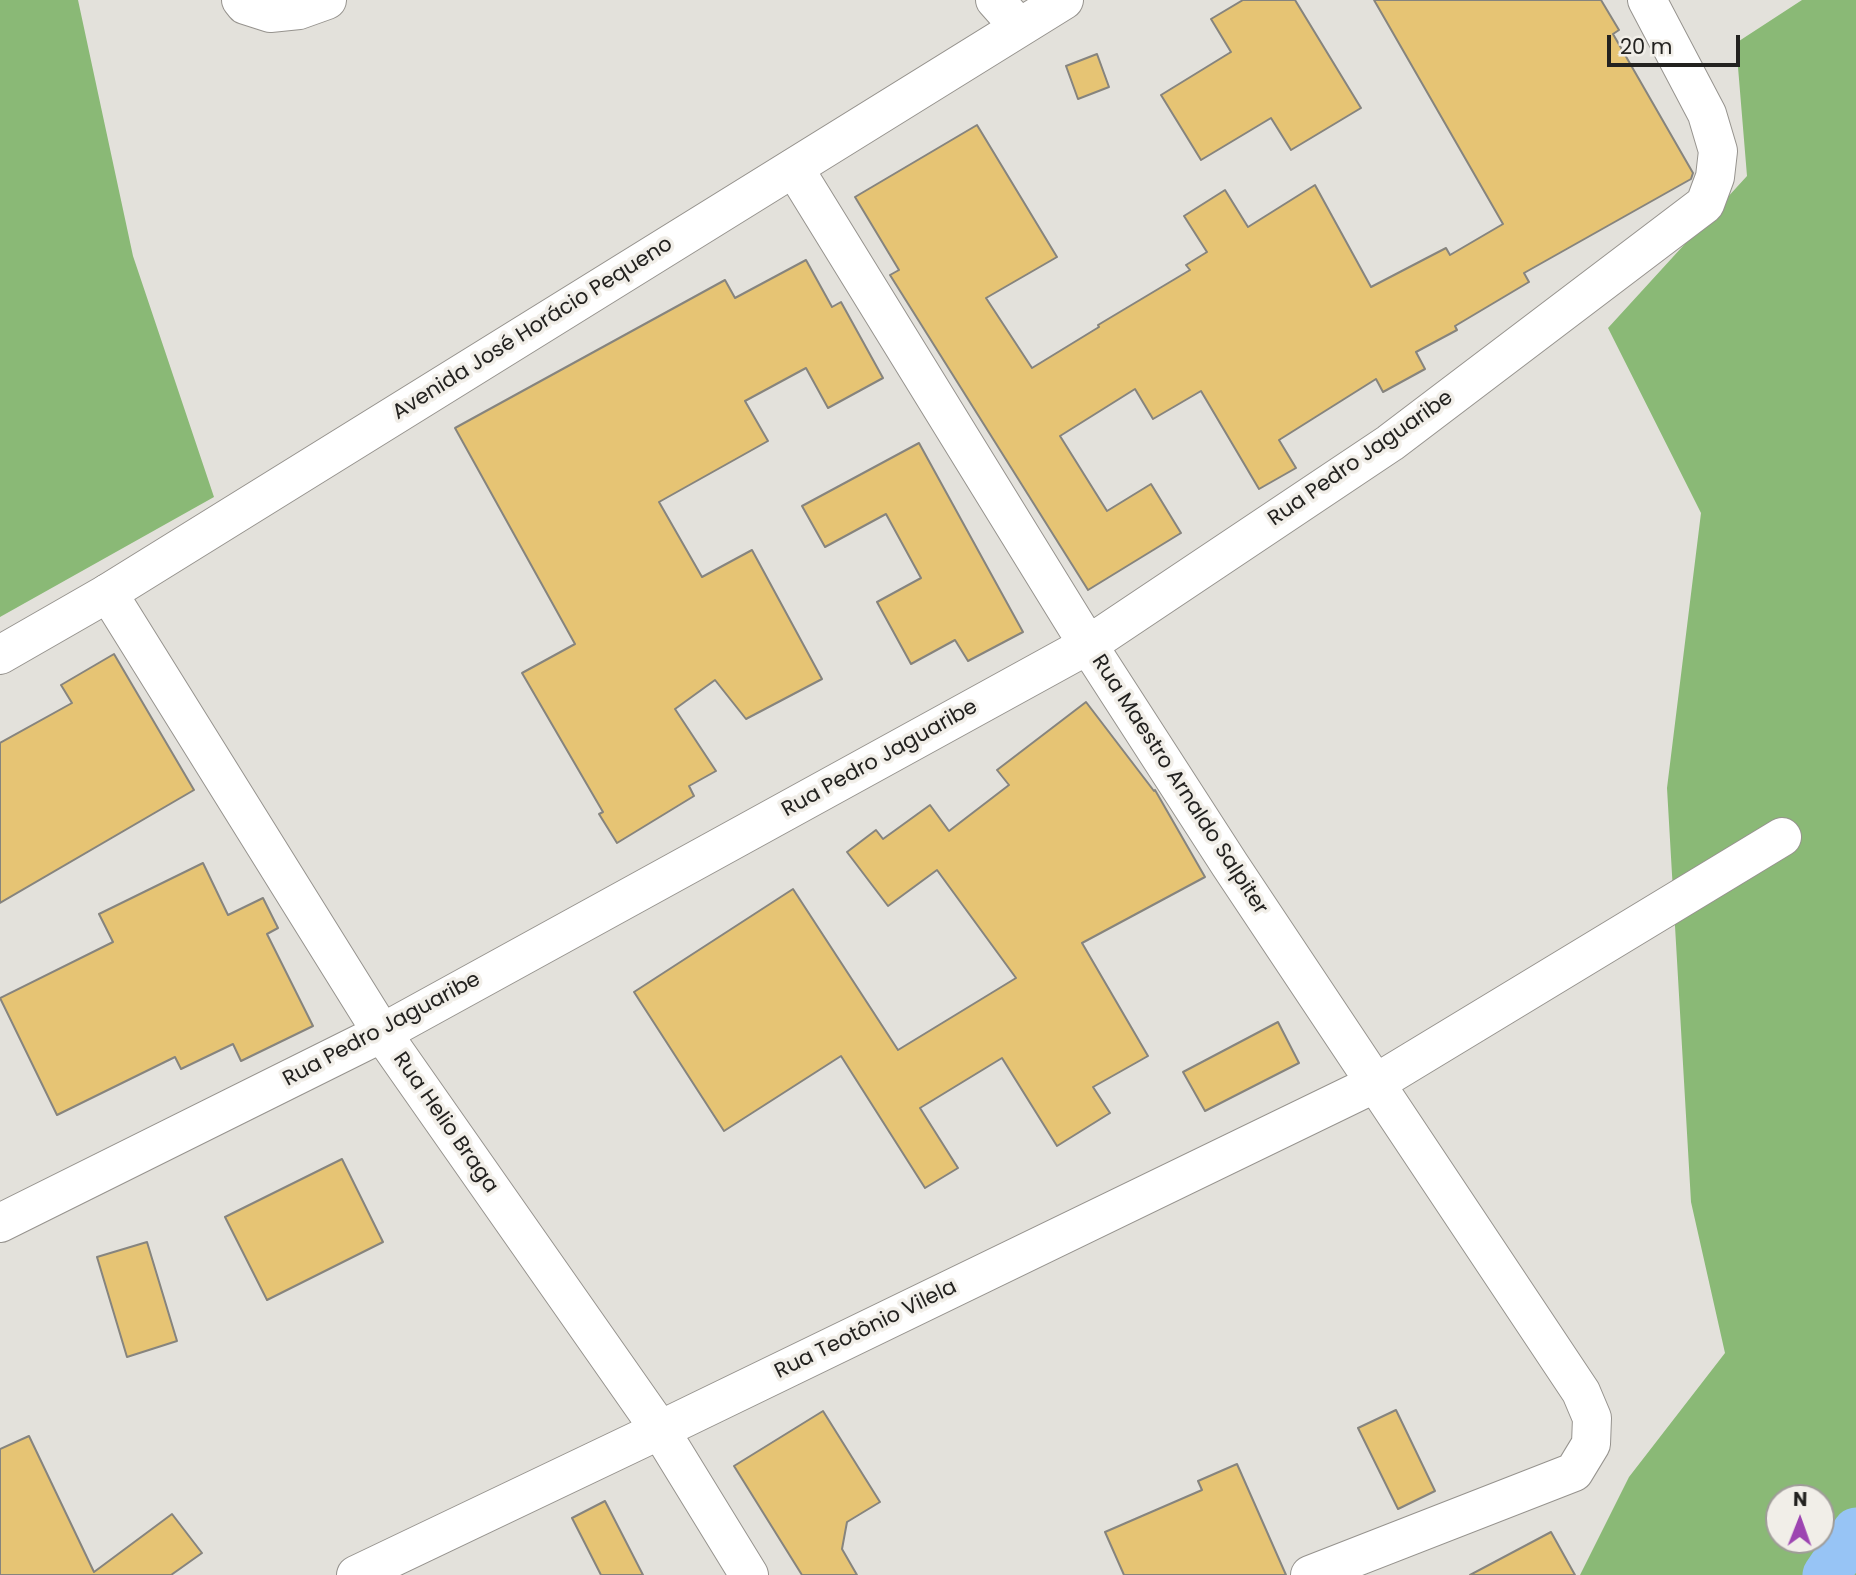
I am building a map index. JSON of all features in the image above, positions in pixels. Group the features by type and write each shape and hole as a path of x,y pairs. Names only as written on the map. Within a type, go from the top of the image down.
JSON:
{"street":[{"path":"241,0 245,5 270,13 299,10 327,0"},
{"name":"Avenida José Horácio Pequeno","path":"0,655 108,593 794,168 1007,14 1064,0"},
{"name":"Rua Pedro Jaguaribe","path":"0,1223 382,1033 1087,645 1390,443 1705,204 1715,177 1718,151 1706,114 1647,0"},
{"name":"Rua Maestro Arnaldo Salpiter","path":"794,168 1087,645 1581,1392 1592,1418 1591,1444 1574,1472 1310,1575"},
{"name":"Rua Helio Braga","path":"108,593 382,1033 660,1430 749,1575"},
{"name":"Rua Teotônio Vilela","path":"356,1575 1376,1083 1782,837"}],"green space":[{"path":"0,0 78,0 133,256 214,497 0,617"},
{"path":"1802,0 1856,0 1856,1575 1580,1575 1629,1477 1725,1353 1691,1202 1667,788 1701,513 1608,328 1747,176 1736,43"}],"building":[{"path":"1243,0 1295,0 1361,108 1291,150 1271,118 1201,160 1161,95 1231,52 1211,19"},
{"path":"1374,0 1601,0 1619,30 1613,34 1693,173 1691,179 1524,273 1529,282 1455,326 1457,330 1416,352 1425,369 1383,392 1376,379 1279,440 1296,468 1259,489 1201,391 1153,419 1135,389 1060,436 1107,511 1151,484 1181,533 1088,590 890,275 899,270 855,197 977,125 1057,257 986,298 1032,368 1190,270 1186,265 1207,252 1184,216 1225,190 1248,227 1315,185 1371,287 1446,248 1450,255 1503,224"},
{"path":"1097,54 1109,87 1078,99 1066,66"},
{"path":"806,260 832,307 841,302 883,378 828,408 806,368 745,401 768,441 659,502 702,577 752,550 822,679 746,719 715,680 675,709 716,771 689,786 694,796 617,843 599,814 603,812 522,673 575,644 455,428 725,280 735,298"},
{"path":"919,443 1023,632 968,661 955,640 911,664 877,602 921,578 886,514 825,547 802,506"},
{"path":"114,654 194,790 0,903 0,743 72,703 61,685"},
{"path":"1086,702 1155,790 1205,877 1082,943 1148,1056 1093,1087 1110,1113 1057,1146 1002,1058 920,1108 958,1168 925,1188 841,1056 724,1131 634,992 793,889 898,1050 1016,978 937,870 888,906 847,852 876,830 883,839 930,805 949,831 1009,785 997,770"},
{"path":"203,863 228,915 263,898 278,928 267,934 313,1026 241,1061 233,1044 181,1069 175,1057 57,1115 0,998 113,942 99,914"},
{"path":"1278,1022 1299,1063 1205,1111 1183,1072"},
{"path":"342,1159 383,1242 267,1300 225,1217"},
{"path":"147,1242 177,1341 127,1357 97,1257"},
{"path":"1396,1410 1435,1491 1398,1509 1358,1428"},
{"path":"823,1411 880,1502 847,1522 842,1549 857,1575 802,1575 734,1466"},
{"path":"29,1436 94,1572 172,1514 202,1553 171,1575 0,1575 0,1449"},
{"path":"1237,1464 1286,1575 1124,1575 1105,1532 1202,1490 1198,1481"},
{"path":"605,1501 643,1575 601,1575 572,1518"},
{"path":"1551,1532 1575,1575 1470,1575"}],"waterway":[{"path":"1826,1575 1856,1531"}]}
